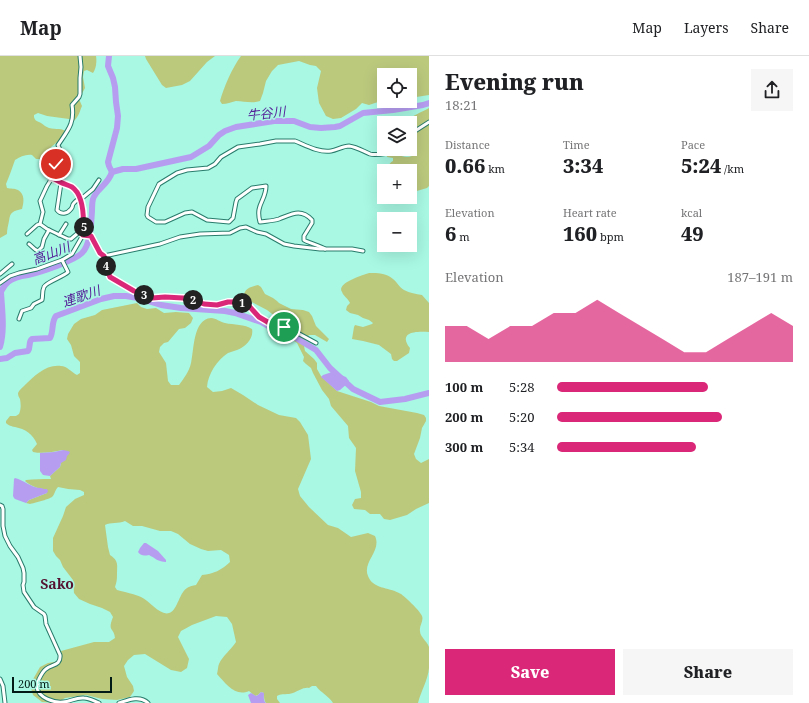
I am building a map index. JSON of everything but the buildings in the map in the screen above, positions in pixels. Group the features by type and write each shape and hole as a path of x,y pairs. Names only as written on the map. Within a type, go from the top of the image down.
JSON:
{"street":[{"path":"27,234 40,224 43,212 40,201 41,197 52,178 60,150 58,144 66,134 74,116 72,105 80,94 82,67 80,56"},
{"path":"417,130 429,122"},
{"path":"325,249 304,240 304,236 312,223 312,220 302,213 296,213 275,220 260,222 258,213 260,203 266,192 266,186 252,188 237,199 233,218 229,222 207,220 192,212 185,213 165,222 156,222 148,217 147,211 159,184 177,173 188,170 208,168 238,147 276,140 291,140 327,151 332,151 347,146 360,149 371,154 377,154"},
{"path":"42,163 54,169"},
{"path":"0,283 10,276 19,273 63,262 72,254 83,235 84,218 80,199 72,187 52,178"},
{"path":"61,183 57,210 63,214 67,213 75,202 93,189 99,180"},
{"path":"40,224 68,239 71,239 78,233 91,236 100,253 104,256 110,277 134,291 152,298 183,298 212,305 228,302 239,302 249,306 259,317 271,324 292,330 316,343"},
{"path":"59,235 66,224"},
{"path":"104,256 160,244 180,237 200,234 230,233 246,227 266,234 284,244 325,249 363,251"},
{"path":"29,244 38,251 42,247 49,230"},
{"path":"19,319 22,311 31,308 35,303 42,300 43,288 45,285 68,272 63,262"},
{"path":"0,274 12,264"},
{"path":"0,504 3,509 3,526 5,536 23,568 24,592 34,607 44,614 46,624 60,655 59,662 56,665 44,670 41,674 37,689 39,693 51,701 63,703 74,699 87,698 98,703"},
{"path":"0,679 5,703"},
{"path":"119,703 140,699 148,703"}],"green space":[{"path":"0,56 96,56 96,67 93,73 87,70 84,71 83,77 85,88 79,99 82,106 74,121 38,113 34,115 36,120 47,127 52,129 61,129 68,133 65,138 52,146 40,159 36,159 30,155 23,156 15,160 6,184 7,188 17,189 22,194 23,206 22,209 14,211 11,214 7,234 0,238"},
{"path":"145,56 215,56 207,62 190,81 182,85 166,88 162,85"},
{"path":"241,56 429,56 429,95 417,97 417,68 377,68 377,102 369,105 362,103 356,109 341,118 333,119 326,116 319,103 317,88 321,71 316,66 299,61 278,65 272,71 266,81 260,101 236,101 222,104 220,101 234,66"},
{"path":"429,108 429,186 417,191 417,164 390,164 393,161 393,158 387,157 417,156 417,116 413,116"},
{"path":"369,273 385,274 394,280 404,290 422,295 429,303 429,332 415,332 407,335 406,338 410,348 409,353 397,361 394,361 391,354 379,345 352,339 355,325 363,327 373,323 346,310 350,303 341,289 351,280"},
{"path":"258,285 265,294 279,303 291,309 309,312 312,316 316,326 329,339 327,342 315,335 309,335 305,340 305,351 317,363 317,369 321,376 337,391 379,406 424,415 426,421 422,428 414,454 416,459 421,463 429,459 429,503 407,515 390,520 384,519 380,514 370,514 365,510 354,509 352,505 355,499 361,498 361,492 355,471 356,448 349,438 348,426 331,406 329,399 322,390 311,368 303,361 304,357 297,343 274,331 273,327 276,317 267,310 244,298 246,290"},
{"path":"137,303 141,307 147,309 156,308 164,313 189,313 193,318 191,323 185,328 179,329 168,342 164,343 160,347 159,352 166,363 168,381 171,385 179,385 188,372 191,363 195,336 201,324 205,320 213,318 228,324 243,325 252,329 251,339 246,344 240,349 228,353 217,363 211,372 207,387 213,392 231,388 258,405 279,415 296,418 300,422 308,435 311,459 298,489 300,496 328,525 338,528 351,537 368,533 375,536 376,547 369,561 367,571 370,580 377,586 401,594 422,616 420,631 429,647 429,668 418,703 333,703 316,686 312,686 291,694 279,695 277,696 277,699 280,703 266,703 264,700 264,693 261,692 255,696 249,691 235,691 217,674 221,661 236,642 232,624 227,617 216,616 181,631 178,637 189,659 187,668 181,672 171,670 145,654 134,655 128,660 124,666 127,677 133,686 134,691 130,697 117,700 102,699 86,695 65,698 57,703 42,702 33,695 31,688 32,681 40,667 48,663 60,661 62,657 61,651 94,642 109,642 115,638 111,627 113,617 110,612 79,599 74,593 73,580 53,551 53,538 66,507 75,499 84,495 84,492 80,490 58,487 52,497 30,504 26,503 29,500 47,493 47,489 41,489 25,481 32,479 51,479 50,476 60,467 63,450 44,453 33,452 32,450 37,444 33,437 19,428 8,425 6,421 10,416 16,416 19,414 21,405 18,392 32,378 45,369 63,366 77,375 80,373 80,362 74,356 71,345 67,339 68,334 74,324 81,319 95,315 102,310","holes":["125,521 133,526 142,526 160,531 171,531 178,534 190,544 201,549 208,551 221,550 229,555 230,562 217,571 202,575 196,585 191,586 183,592 172,611 163,613 141,597 117,590 115,587 117,578 117,563 110,555 105,525"]}],"shaded area":[{"path":"332,372 346,377 349,381 340,390 337,391 321,377"},
{"path":"63,450 70,452 66,460 61,463 60,467 50,476 43,475 40,471 40,453"},
{"path":"15,478 34,487 47,489 48,491 47,493 29,500 26,503 15,499 13,496"},
{"path":"144,543 158,551 166,562 159,561 149,555 146,556 139,553 140,548"},
{"path":"261,692 264,693 264,700 266,703 251,703 248,695 251,693 256,696"}],"waterway":[{"name":"高山川","path":"109,56 108,66 115,87 118,116 117,128 108,162 112,172"},
{"name":"牛谷川","path":"112,172 123,169 136,169 191,157 209,146 219,135 236,127 274,121 294,121 310,127 335,127 340,126 363,113 393,110 429,103"},
{"name":"高山川","path":"0,347 3,327 1,292 4,287 10,280 57,266 82,253 89,239 93,199 108,180 112,172"},
{"name":"連歌川","path":"0,359 7,358 15,353 28,351 32,339 50,338 54,318 56,316 101,299 114,296 126,296 161,305 225,311 261,322 275,330 291,335 316,350 330,368 353,389 380,402 405,399 429,393"}],"district":[{"name":"Sako","path":"57,583"}],"route":[{"path":"56,164 52,178 72,187 78,194 84,218 83,235 91,236 100,253 104,256 110,277 134,291 152,298 183,298 212,305 228,302 239,302 249,306 259,317 271,324 284,327"}]}
